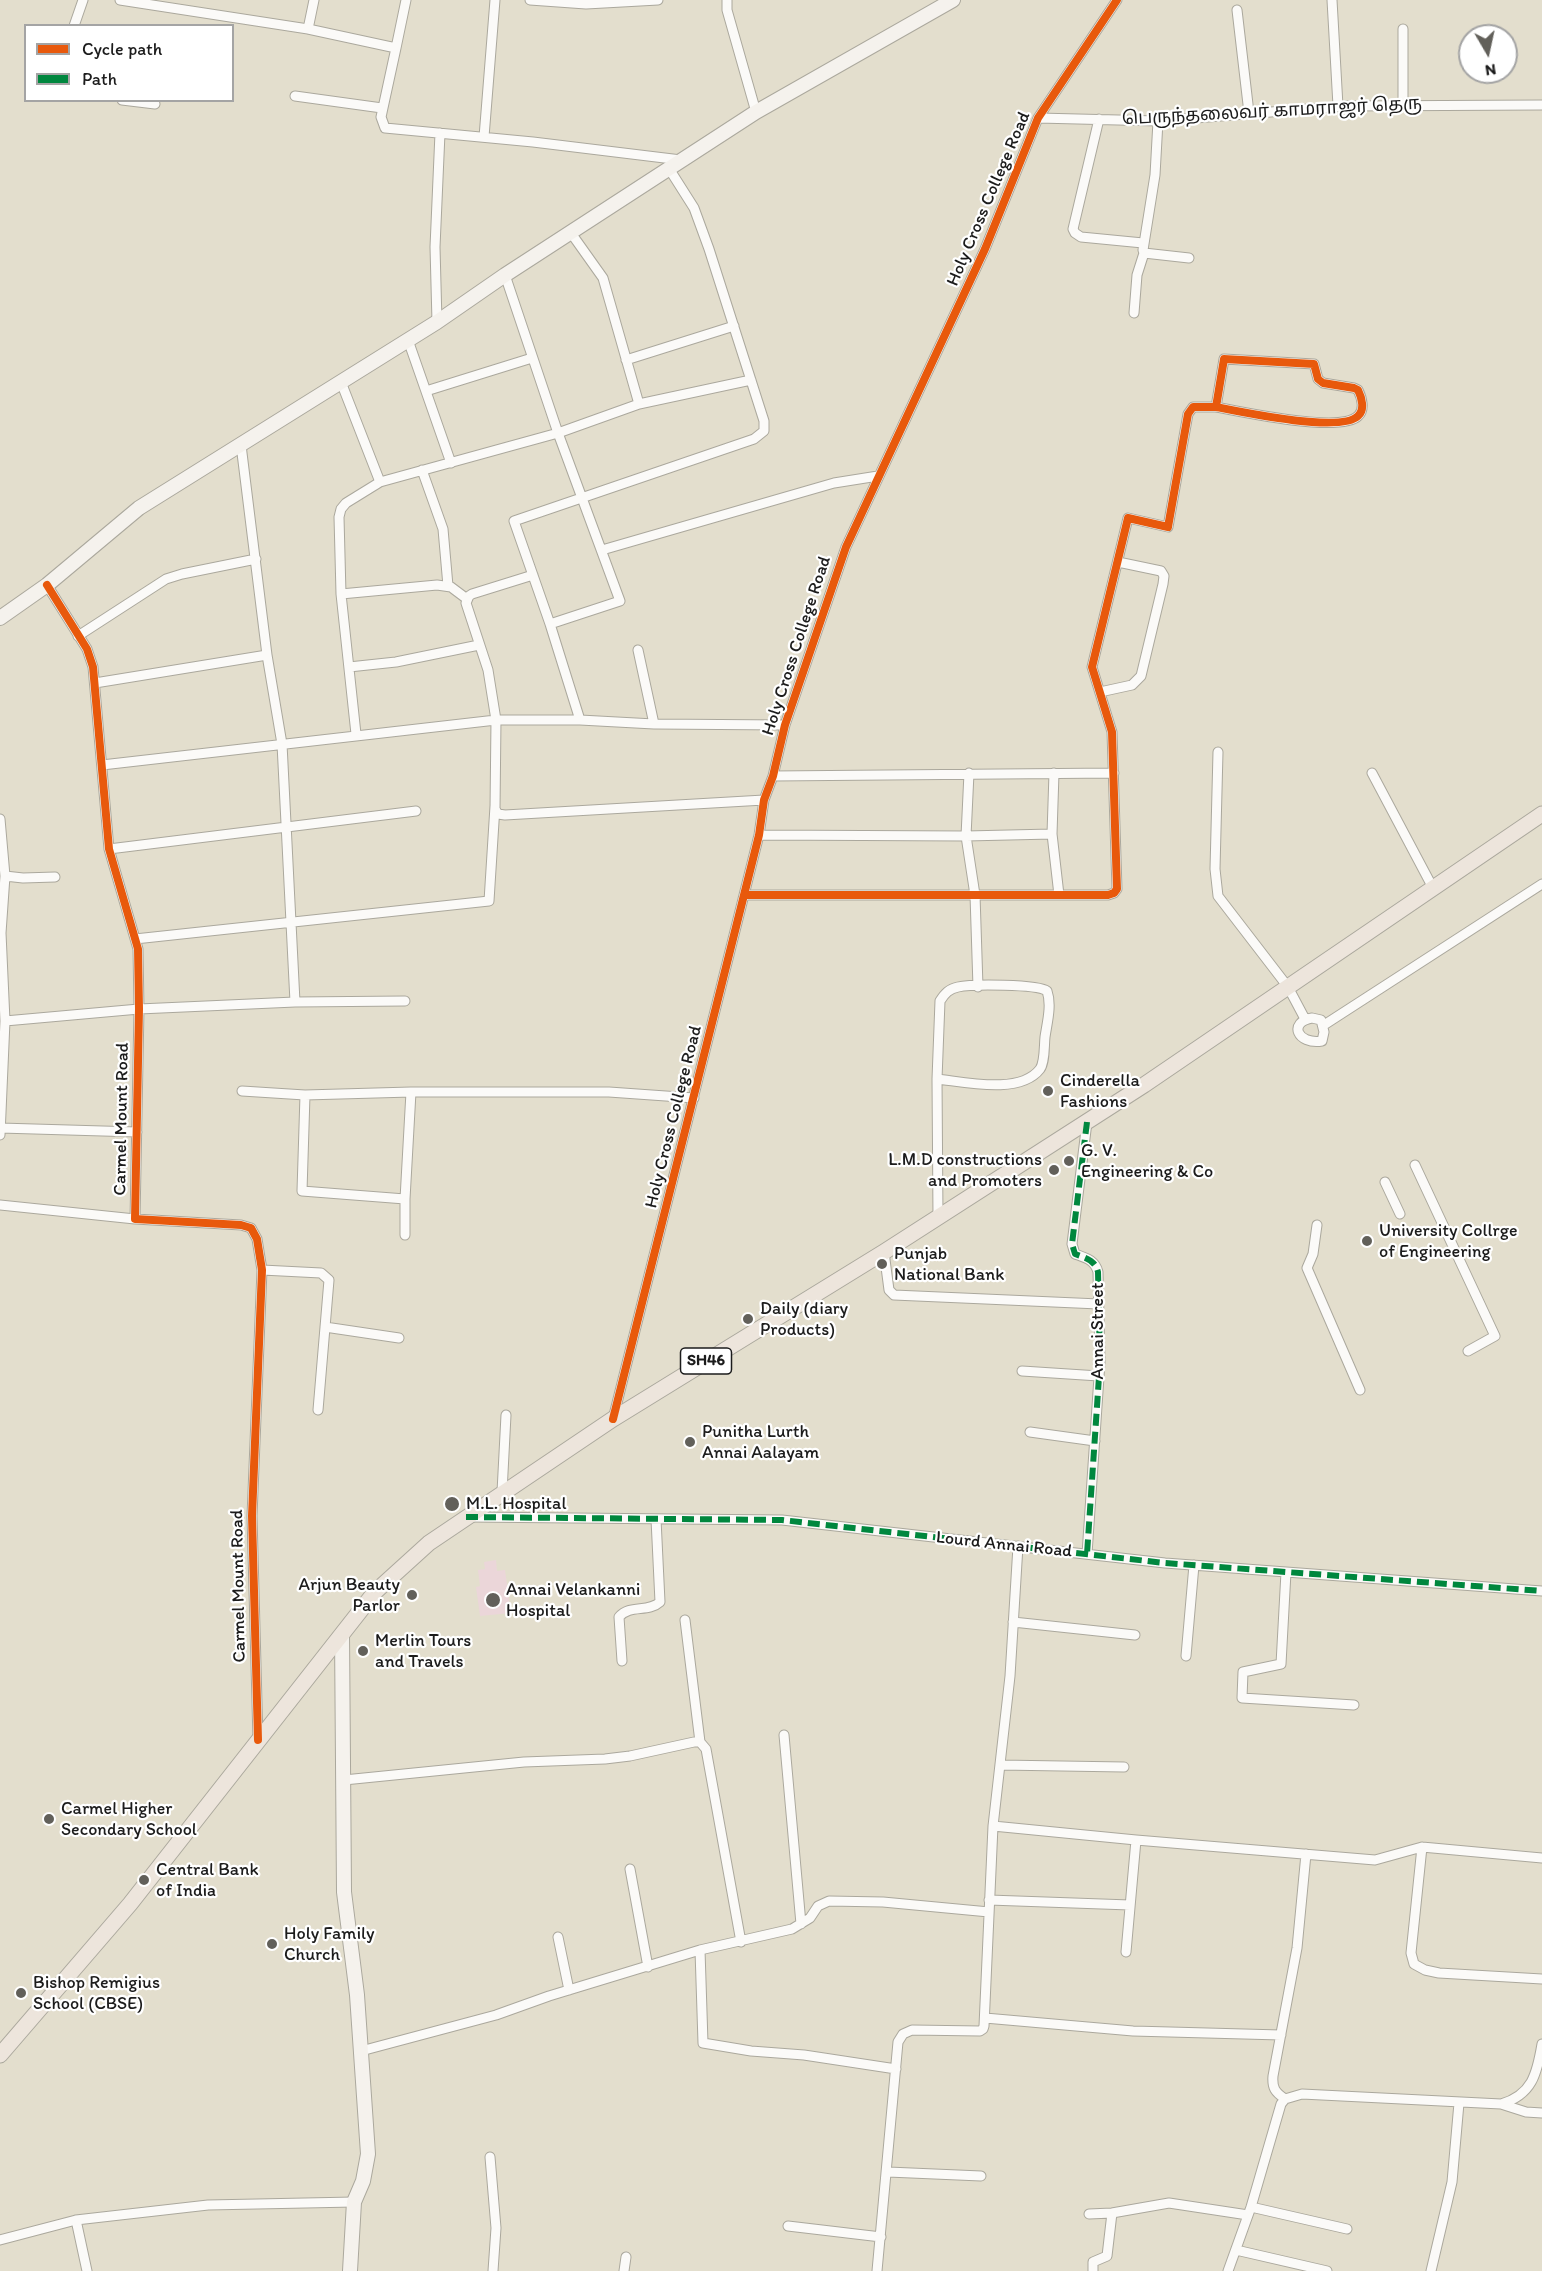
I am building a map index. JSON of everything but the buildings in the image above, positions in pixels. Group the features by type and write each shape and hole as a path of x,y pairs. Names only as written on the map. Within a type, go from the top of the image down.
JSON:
{"main road":[{"name":"SH46","path":"0,2055 130,1904 375,1592 429,1543 613,1419 884,1252 1087,1122 1542,814"}],"street":[{"path":"75,24 83,0"},
{"path":"120,0 308,29 396,48"},
{"path":"308,29 314,0"},
{"path":"406,0 382,108 382,124 385,128 681,160"},
{"path":"484,138 495,0"},
{"path":"530,0 586,4 658,0"},
{"path":"727,0 727,10 756,112"},
{"path":"0,618 47,585 139,508 437,322 668,167 756,112 954,0"},
{"name":"Holy Cross College Road","path":"613,1419 759,834 764,800 773,776 785,725 846,547 985,249 1038,118 1117,0"},
{"path":"1332,0 1338,106"},
{"path":"1237,10 1249,113"},
{"path":"1402,29 1403,105"},
{"path":"295,96 382,108"},
{"path":"138,102 155,104"},
{"name":"பெருந்தலைவர் காமராஜர் தெரு","path":"1038,118 1158,121 1338,106 1542,105"},
{"path":"1099,119 1073,229 1081,237 1143,243"},
{"path":"1134,313 1137,275 1144,253 1143,243 1155,175 1158,121"},
{"path":"437,322 435,247 440,133"},
{"path":"580,720 514,521 759,437 765,428 734,326 694,208 668,167"},
{"path":"571,233 603,278 639,404"},
{"path":"1144,253 1189,258"},
{"path":"505,275 558,433 620,601 550,624"},
{"path":"626,360 734,326"},
{"path":"408,340 451,463"},
{"path":"426,391 532,358"},
{"path":"744,895 1108,895 1118,889 1112,732 1092,667 1128,518 1168,527 1189,411 1193,407 1216,407 1278,419 1337,422 1356,418 1360,415 1362,407 1359,390 1320,381 1314,364 1224,359 1216,407"},
{"path":"356,734 341,594 339,517 346,503 380,482 558,433 639,404 751,380"},
{"path":"341,382 380,482"},
{"path":"241,445 267,655 282,744 295,1002"},
{"path":"422,470 443,529 448,586"},
{"path":"602,550 834,483 878,476"},
{"path":"78,636 166,579 255,559"},
{"path":"1100,692 1132,685 1141,676 1163,584 1164,576 1161,571 1118,562"},
{"path":"135,939 489,901 495,803 496,720 488,670 466,607 467,599 472,594 533,575"},
{"name":"Carmel Mount Road","path":"47,585 87,649 93,667 110,849 138,949 135,1219 247,1226 255,1234 262,1270 252,1516 258,1740"},
{"path":"341,594 437,585 448,586 467,599"},
{"path":"349,666 396,662 480,645"},
{"path":"638,650 654,724"},
{"path":"94,682 267,655"},
{"path":"102,765 356,734 496,720 785,725"},
{"path":"1218,752 1215,869 1218,896 1288,987 1305,1019"},
{"path":"969,773 966,836 975,895 978,987"},
{"path":"1054,773 1052,834 1059,895"},
{"path":"773,776 1114,773"},
{"path":"1372,773 1433,888"},
{"path":"495,803 499,815 505,815 764,800"},
{"path":"110,849 416,811"},
{"path":"0,819 5,876 1,933 5,1021 0,1135"},
{"path":"759,834 966,836 1052,834"},
{"path":"5,876 23,879 55,877"},
{"path":"1305,1019 1298,1028 1299,1035 1310,1042 1322,1041 1324,1025 1542,884"},
{"path":"937,1079 1003,1085 1018,1083 1041,1068 1049,1000 1047,991 1032,986 958,987 945,992 940,1001 937,1079 938,1217"},
{"path":"5,1021 139,1009 295,1002 405,1001"},
{"path":"1305,1019 1318,1019 1324,1025"},
{"path":"242,1090 305,1095 411,1092 609,1092 694,1098"},
{"path":"405,1235 411,1092"},
{"path":"305,1095 302,1191 405,1199"},
{"name":"Annai Street","path":"1087,1122 1072,1244 1075,1254 1091,1260 1096,1265 1099,1304 1099,1376 1087,1554"},
{"path":"0,1128 137,1132"},
{"path":"1414,1165 1495,1336 1468,1351"},
{"path":"1384,1182 1400,1214"},
{"path":"0,1205 135,1219"},
{"path":"1317,1225 1313,1254 1306,1268 1360,1390"},
{"path":"884,1252 889,1290 894,1295 1099,1304"},
{"path":"262,1270 325,1274 329,1283 318,1410"},
{"path":"325,1327 399,1338"},
{"path":"1022,1371 1099,1376"},
{"path":"502,1492 506,1415"},
{"path":"1030,1432 1095,1441"},
{"name":"Lourd Annai Road","path":"466,1517 782,1520 1194,1565 1542,1591"},
{"path":"622,1661 619,1617 627,1610 656,1606 660,1602 656,1518"},
{"path":"877,2271 888,2172 898,2043 903,2034 912,2030 980,2031 983,2029 993,1826 1018,1546"},
{"path":"1186,1656 1194,1565"},
{"path":"1286,1572 1281,1664 1243,1671 1242,1698 1354,1705"},
{"path":"685,1620 700,1742 706,1749 741,1942"},
{"path":"1013,1622 1135,1635"},
{"path":"342,1634 344,1892 357,1995 368,2154 363,2181 354,2202 350,2271"},
{"path":"784,1735 801,1924"},
{"path":"344,1780 524,1762 605,1759 700,1742"},
{"path":"1000,1765 1124,1767"},
{"path":"993,1826 1375,1860 1422,1847 1542,1858"},
{"path":"1126,1952 1136,1840"},
{"path":"1422,1847 1411,1953 1414,1964 1425,1970 1439,1973 1542,1979"},
{"path":"1285,2099 1275,2092 1272,2085 1298,1948 1306,1854"},
{"path":"630,1869 648,1967"},
{"path":"361,2051 496,2015 568,1990 700,1950 792,1929 810,1918 818,1906 829,1901 839,1899 989,1912"},
{"path":"989,1900 1130,1905"},
{"path":"558,1937 568,1990"},
{"path":"700,1950 704,2043 896,2069"},
{"path":"985,2018 1133,2031 1281,2035"},
{"path":"1501,2104 1523,2094 1532,2084 1541,2051"},
{"path":"1228,2271 1250,2211 1281,2104 1285,2099 1302,2094 1501,2104 1526,2112 1542,2113"},
{"path":"1431,2271 1452,2182 1459,2103"},
{"path":"490,2157 496,2228 493,2271"},
{"path":"888,2172 981,2176"},
{"path":"0,2240 76,2220 208,2205 354,2202"},
{"path":"1089,2214 1112,2213 1169,2203 1250,2211 1347,2229"},
{"path":"1093,2271 1093,2262 1107,2256 1112,2213"},
{"path":"76,2220 87,2271"},
{"path":"788,2226 881,2237"},
{"path":"1236,2250 1327,2271"},
{"path":"624,2271 626,2257"}],"shaded area":[{"name":"Annai Velankanni Hospital","path":"496,1560 497,1571 505,1570 511,1613 480,1616 476,1587 480,1586 478,1570 485,1569 484,1562"}],"marked path":[{"path":"1087,1122 1072,1244 1075,1254 1092,1262 1098,1272 1100,1362 1087,1554"},
{"path":"466,1517 782,1520 1165,1563 1542,1591"}],"cycle path":[{"path":"613,1419 759,835 764,800 773,776 785,725 846,547 985,249 1038,118 1117,0"},
{"path":"744,895 1108,895 1114,893 1117,889 1112,732 1092,667 1128,518 1168,527 1188,414 1193,407 1216,407 1224,359 1314,364 1318,379 1323,383 1358,390 1362,411 1348,421 1312,422 1216,407"},
{"path":"47,585 87,649 93,667 109,849 138,949 135,1219 241,1225 251,1228 257,1239 262,1270 252,1516 258,1740"}],"place":[{"name":"Cinderella Fashions","path":"1048,1091"},
{"name":"G. V. Engineering & Co","path":"1069,1161"},
{"name":"L.M.D constructions and Promoters","path":"1054,1170"},
{"name":"University Collrge of Engineering","path":"1367,1241"},
{"name":"Punjab National Bank","path":"882,1264"},
{"name":"Daily (diary Products)","path":"748,1319"},
{"name":"Punitha Lurth Annai Aalayam","path":"690,1442"},
{"name":"M.L. Hospital","path":"452,1504"},
{"name":"Arjun Beauty Parlor","path":"412,1595"},
{"name":"Annai Velankanni Hospital","path":"493,1600"},
{"name":"Merlin Tours and Travels","path":"363,1651"},
{"name":"Carmel Higher Secondary School","path":"49,1819"},
{"name":"Central Bank of India","path":"144,1880"},
{"name":"Holy Family Church","path":"272,1944"},
{"name":"Bishop Remigius School (CBSE)","path":"21,1993"}]}
